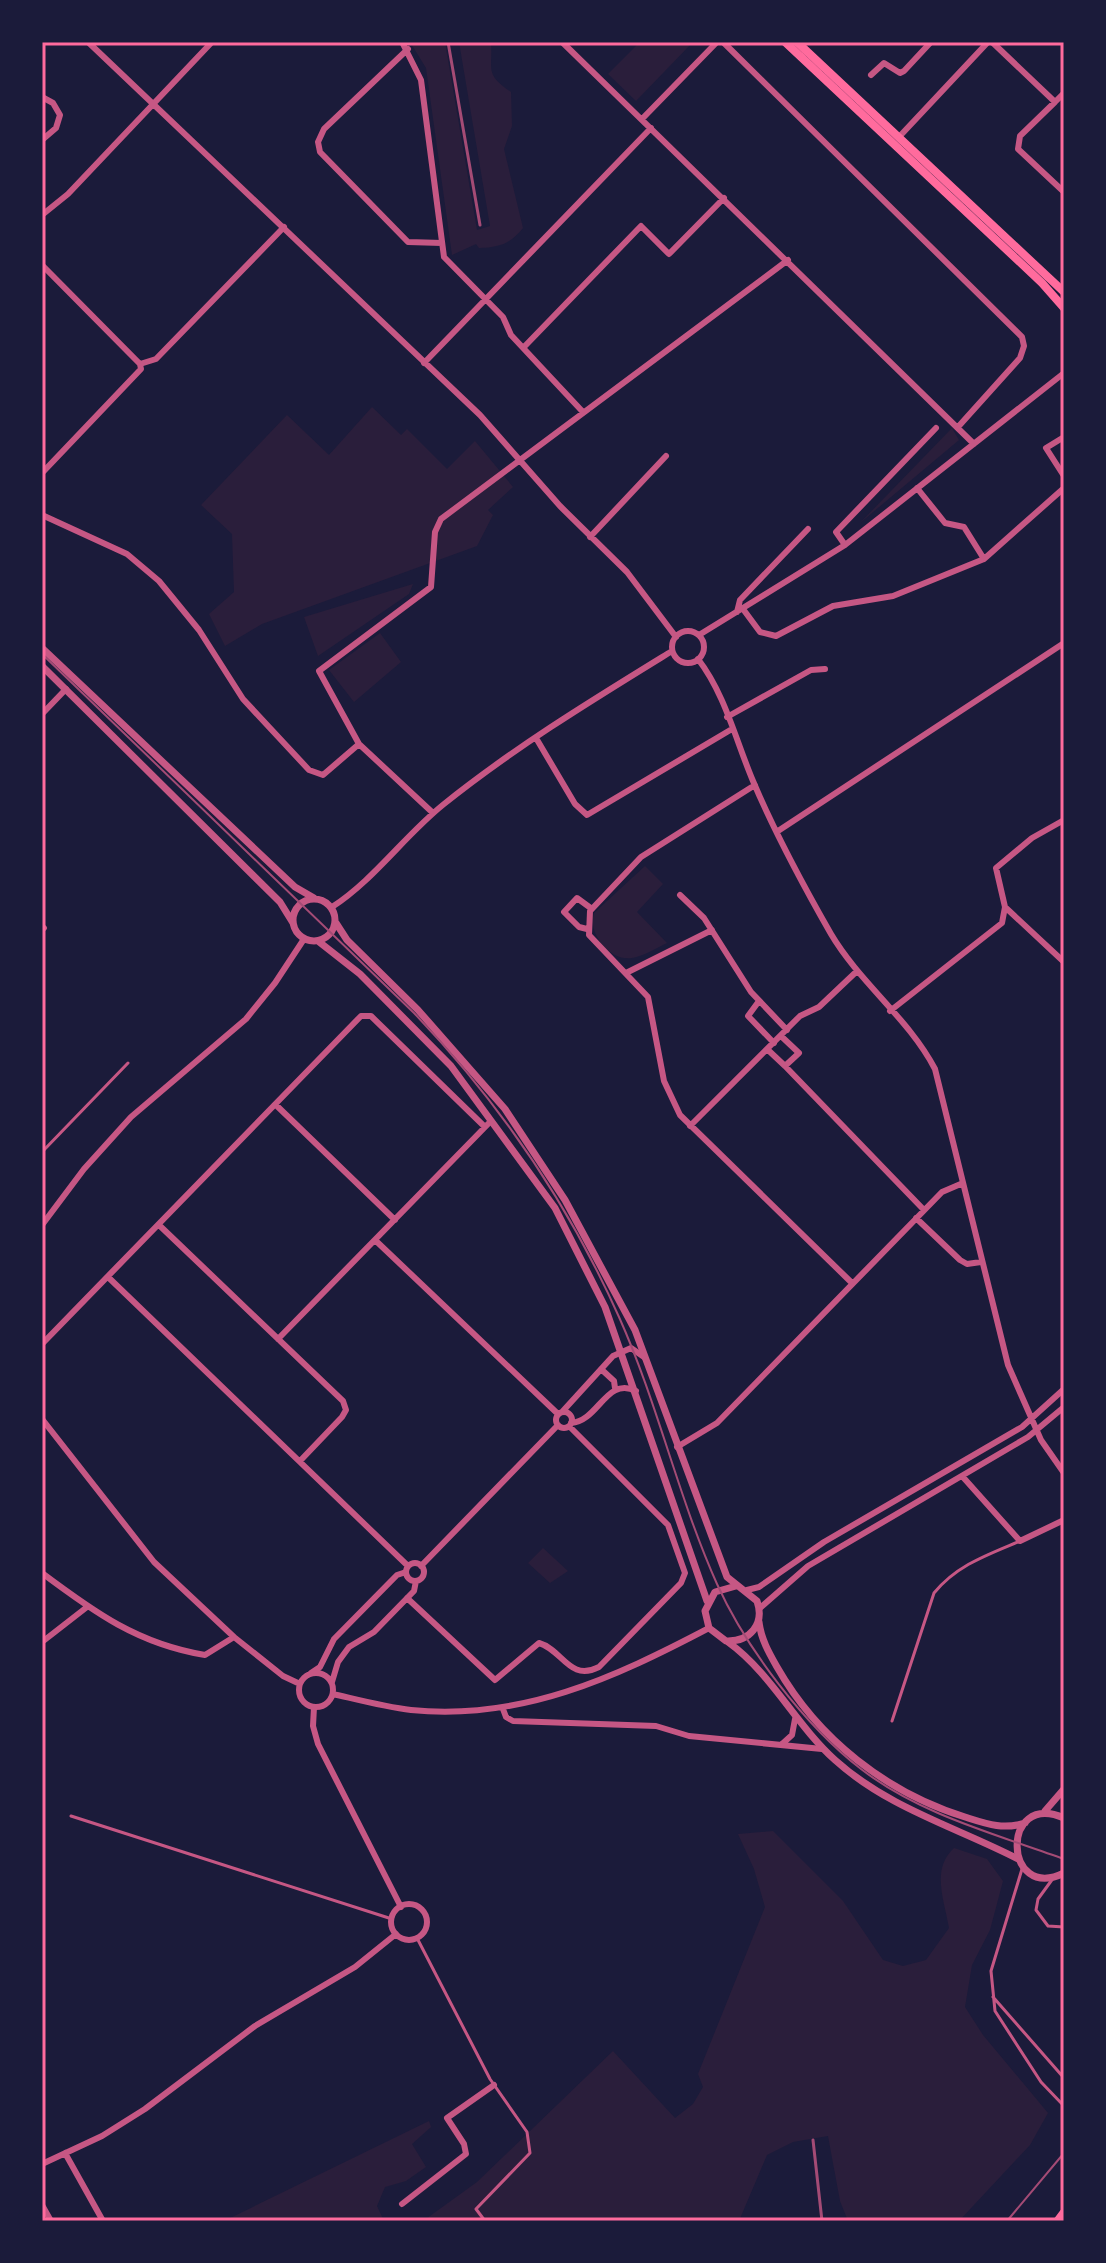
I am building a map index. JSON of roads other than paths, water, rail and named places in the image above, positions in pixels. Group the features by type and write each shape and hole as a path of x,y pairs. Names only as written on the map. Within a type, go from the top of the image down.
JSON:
{"main road":[{"path":"785,42 1051,292 1064,308"},
{"path":"797,42 1064,292"},
{"path":"1058,2221 1064,2213"}],"street":[{"path":"88,42 284,227 519,458 590,537 627,572 676,637"},
{"path":"42,215 68,194 212,42"},
{"path":"402,42 422,83 445,260 503,317 511,335 582,411"},
{"path":"562,42 974,444"},
{"path":"642,119 717,42"},
{"path":"723,42 1022,337 1024,346 1020,358 958,427"},
{"path":"871,75 884,63 900,73 904,71 931,42"},
{"path":"899,137 990,42 1055,102"},
{"path":"408,49 324,129 318,142 320,152 408,242 442,243"},
{"path":"1064,93 1020,136 1018,149 1064,192"},
{"path":"42,97 53,103 60,115 56,128 42,140"},
{"path":"424,363 651,128"},
{"path":"524,347 641,226 669,254 724,198"},
{"path":"140,364 156,359 284,227"},
{"path":"433,813 359,744 319,671 431,587 435,532 441,519 788,260"},
{"path":"42,265 140,364 141,369 42,473"},
{"path":"1051,292 1064,300"},
{"path":"332,907 354,890 433,813 485,771 672,651 676,637 687,631 699,635 845,545 1064,373"},
{"path":"845,545 836,532 936,428"},
{"path":"1064,437 1046,448 1064,476"},
{"path":"590,537 666,456"},
{"path":"917,488 945,523 964,527 984,559"},
{"path":"808,529 740,600 740,610 760,632 776,636 833,606 893,596 984,559 1064,488"},
{"path":"42,515 127,554 159,581 199,630 243,699 309,770 323,775 359,744"},
{"path":"672,651 683,662 698,659 703,650 699,635"},
{"path":"778,831 1064,643"},
{"path":"42,648 195,796 295,887 332,907 336,923 347,940 461,1056 517,1124 572,1212 635,1330 713,1545 727,1577 736,1586 747,1590 759,1587 801,1556 1031,1420 1064,1389"},
{"path":"698,659 714,685 755,785 830,933 856,972 923,1048 935,1069 1008,1365 1036,1431 1064,1473"},
{"path":"42,666 280,902 304,939 318,941 352,967 451,1066 555,1208 598,1291 637,1391 707,1602 709,1628 751,1663 823,1749 886,1797 1020,1862 1039,1877 1064,1873"},
{"path":"727,717 811,670 825,669"},
{"path":"42,714 66,689"},
{"path":"536,738 575,804 587,815 732,729"},
{"path":"755,785 641,857 592,909 587,929 589,935 628,972 648,997 664,1081 670,1098 690,1126 852,1283"},
{"path":"890,1011 998,927 1005,917 1005,907 996,868 1032,838 1064,820"},
{"path":"680,895 712,930 751,992 787,1030"},
{"path":"293,923 298,905 314,898"},
{"path":"587,929 564,912 577,898 592,909"},
{"path":"1005,907 1064,962"},
{"path":"318,941 331,933 336,923"},
{"path":"628,972 712,930"},
{"path":"42,1225 45,1215 131,1117 246,1019 304,939"},
{"path":"690,1126 800,1016 819,1007 856,972"},
{"path":"759,1001 748,1016 774,1043"},
{"path":"42,1344 367,1014 485,1127"},
{"path":"781,1036 799,1053 785,1066"},
{"path":"767,1049 924,1210"},
{"path":"277,1106 395,1220"},
{"path":"278,1339 493,1120"},
{"path":"676,1447 717,1423 942,1192 963,1183"},
{"path":"916,1218 960,1260 967,1264 981,1262"},
{"path":"159,1225 343,1401 346,1410 300,1461"},
{"path":"375,1240 560,1413 569,1414 570,1424 668,1525 685,1573 681,1583 599,1667 582,1672 574,1670 539,1643 495,1680 407,1598"},
{"path":"108,1277 300,1461 407,1569 411,1580 416,1581"},
{"path":"416,1581 417,1587 374,1632 349,1647 338,1662 332,1682 333,1694 324,1706 314,1707 301,1699 300,1684 320,1667 334,1639 397,1575 421,1566 558,1425 560,1413 601,1369 621,1351 635,1349 645,1358"},
{"path":"601,1369 614,1381 615,1388"},
{"path":"558,1425 584,1420 615,1388 626,1386 637,1391"},
{"path":"760,1608 808,1566 1036,1431 1064,1407"},
{"path":"42,1419 154,1562 234,1637 283,1676 300,1684"},
{"path":"962,1476 1020,1541 1064,1520"},
{"path":"416,1581 423,1573 421,1566"},
{"path":"42,1573 115,1626 193,1653 213,1653 234,1637"},
{"path":"707,1602 719,1589 736,1586"},
{"path":"747,1590 760,1608 759,1622 768,1651 799,1701 833,1740 908,1794 957,1815 1004,1828 1025,1823 1051,1808 1064,1789"},
{"path":"42,1642 87,1607"},
{"path":"726,1641 748,1636 759,1622"},
{"path":"333,1694 408,1710 466,1712 503,1709 553,1698 595,1683 709,1628"},
{"path":"311,1673 320,1673 332,1682"},
{"path":"314,1707 313,1726 318,1744 401,1907"},
{"path":"503,1709 506,1717 513,1721 656,1726 689,1736 823,1749"},
{"path":"781,1745 792,1735 795,1719"},
{"path":"1041,1814 1064,1818"},
{"path":"1020,1862 1016,1842 1025,1823"},
{"path":"412,1905 425,1913 426,1927 417,1938 406,1940 396,1934 392,1919 401,1907 412,1905"},
{"path":"42,2164 102,2136 145,2109 255,2026 355,1967 396,1934"},
{"path":"402,2204 456,2165 466,2154 464,2144 447,2118 494,2085"},
{"path":"65,2153 103,2221"},
{"path":"42,2205 51,2221"}],"lane":[{"path":"42,1152 128,1063"},
{"path":"892,1721 934,1593 946,1579 968,1563 1020,1541"},
{"path":"71,1816 392,1919"},
{"path":"1020,1862 1020,1884 994,1959 991,1980 993,1997 999,2021 1041,2082 1064,2106"},
{"path":"1054,1877 1038,1899 1036,1910 1048,1926 1064,1927"},
{"path":"417,1938 494,2085 527,2132 530,2153 476,2209 485,2221"},
{"path":"993,1997 1064,2078"}],"tram line":[{"path":"42,654 414,1013 504,1119 578,1234 619,1317 703,1551 729,1609 798,1708 861,1769 907,1799 958,1822 1064,1859"},
{"path":"1007,2221 1064,2153"}],"railway":[{"path":"448,42 480,225"},
{"path":"813,2140 822,2221"}]}
